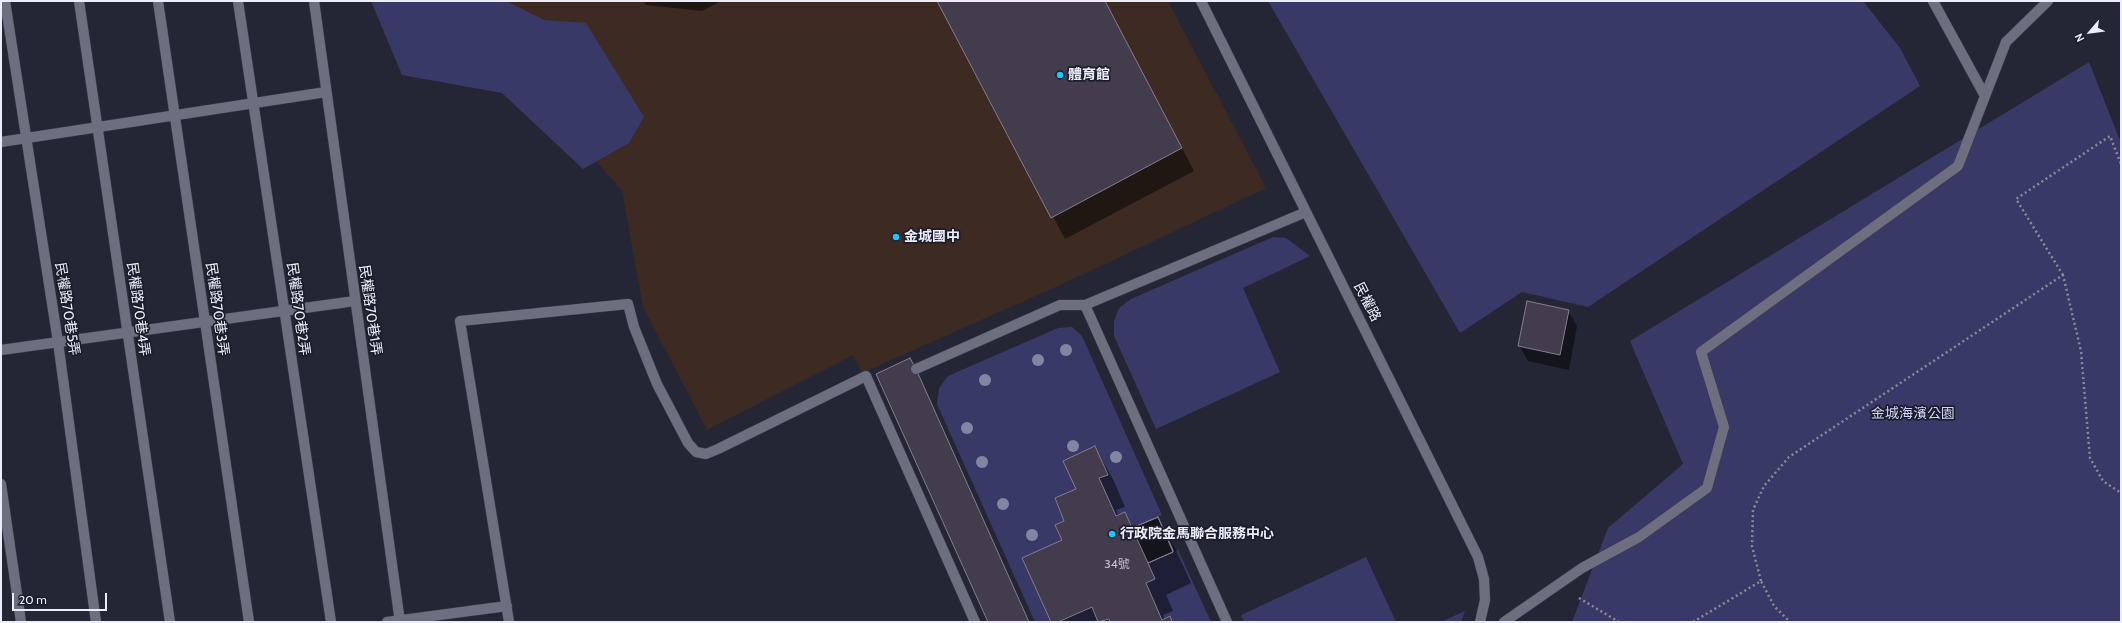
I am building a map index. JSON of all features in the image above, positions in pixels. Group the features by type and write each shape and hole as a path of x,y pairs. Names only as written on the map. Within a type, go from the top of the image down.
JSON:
{"street":[{"name":"民權路70巷5弄","path":"5,1 58,342 96,622"},
{"name":"民權路70巷4弄","path":"79,1 170,622"},
{"name":"民權路70巷3弄","path":"158,1 248,622"},
{"name":"民權路70巷2弄","path":"238,1 331,622"},
{"name":"民權路70巷1弄","path":"314,1 400,621"},
{"name":"民權路","path":"1202,1 1478,557 1484,579 1485,600 1480,622"},
{"path":"1933,1 1985,96"},
{"path":"1504,622 1582,568 1639,537 1707,488 1724,427 1701,352 1958,166 2006,42 2048,1"},
{"path":"1,142 326,92"},
{"path":"916,369 1060,305 1085,306 1306,212"},
{"path":"1,350 355,301"},
{"path":"509,622 460,321 628,304 634,327 654,377 688,443 696,452 706,454 718,449 866,376 975,622"},
{"path":"1085,306 1227,622"},
{"path":"1,484 21,622"},
{"path":"387,622 507,606"}],"path":[{"path":"2121,164 2110,136 2016,199 2063,275 2081,350 2090,458 2103,482 2121,493"},
{"path":"1790,622 1774,606 1761,581 1752,546 1754,510 1764,486 1789,456 2063,275"},
{"path":"1693,622 1761,581"},
{"path":"1558,585 1619,622"}],"shaded area":[{"name":"金城國中","path":"500,1 1168,1 1266,188 1067,282 862,373 853,355 707,430 643,307 622,191 564,124"}],"green space":[{"path":"371,1 506,1 544,20 586,23 644,117 629,143 583,169 502,93 402,75"},
{"path":"1268,1 1863,1 1900,48 1920,86 1588,307 1522,292 1460,333"},
{"name":"金城海濱公園","path":"2089,62 2121,143 2121,622 1572,622 1608,528 1683,464 1630,341"},
{"path":"1273,237 1286,238 1310,256 1243,288 1280,372 1156,429 1114,336 1114,321 1119,308 1131,299"},
{"path":"1072,327 1082,336 1162,515 1132,528 1125,512 1116,516 1099,478 1108,474 1095,447 1064,461 1076,489 1055,499 1064,521 1055,525 1062,540 1022,558 1051,622 1035,622 937,404 939,388 948,376 1058,328"},
{"path":"1178,550 1211,622 1172,622 1170,617 1162,620 1146,583 1155,579 1148,563"},
{"path":"1366,557 1396,622 1244,622 1241,615"},
{"path":"1092,607 1098,622 1058,622"},
{"path":"1465,611 1461,622 1441,622"}],"building":[{"name":"體育館","path":"937,1 1105,1 1182,148 1051,218"},
{"path":"1527,301 1569,310 1560,355 1518,346"},
{"path":"910,358 1029,622 988,622 876,374"},
{"name":"行政院金馬聯合服務中心","path":"1095,446 1108,475 1099,478 1116,516 1125,512 1132,528 1158,517 1173,550 1173,552 1148,563 1155,579 1146,583 1162,620 1170,616 1172,622 1110,622 1109,619 1098,622 1092,607 1058,622 1051,622 1022,558 1062,540 1055,525 1064,521 1055,498 1076,489 1063,461"},
{"path":"1158,517 1173,552 1148,563 1132,528"}],"place":[{"name":"體育館","path":"1060,75"},
{"name":"金城國中","path":"896,237"},
{"name":"行政院金馬聯合服務中心","path":"1112,534"}]}
